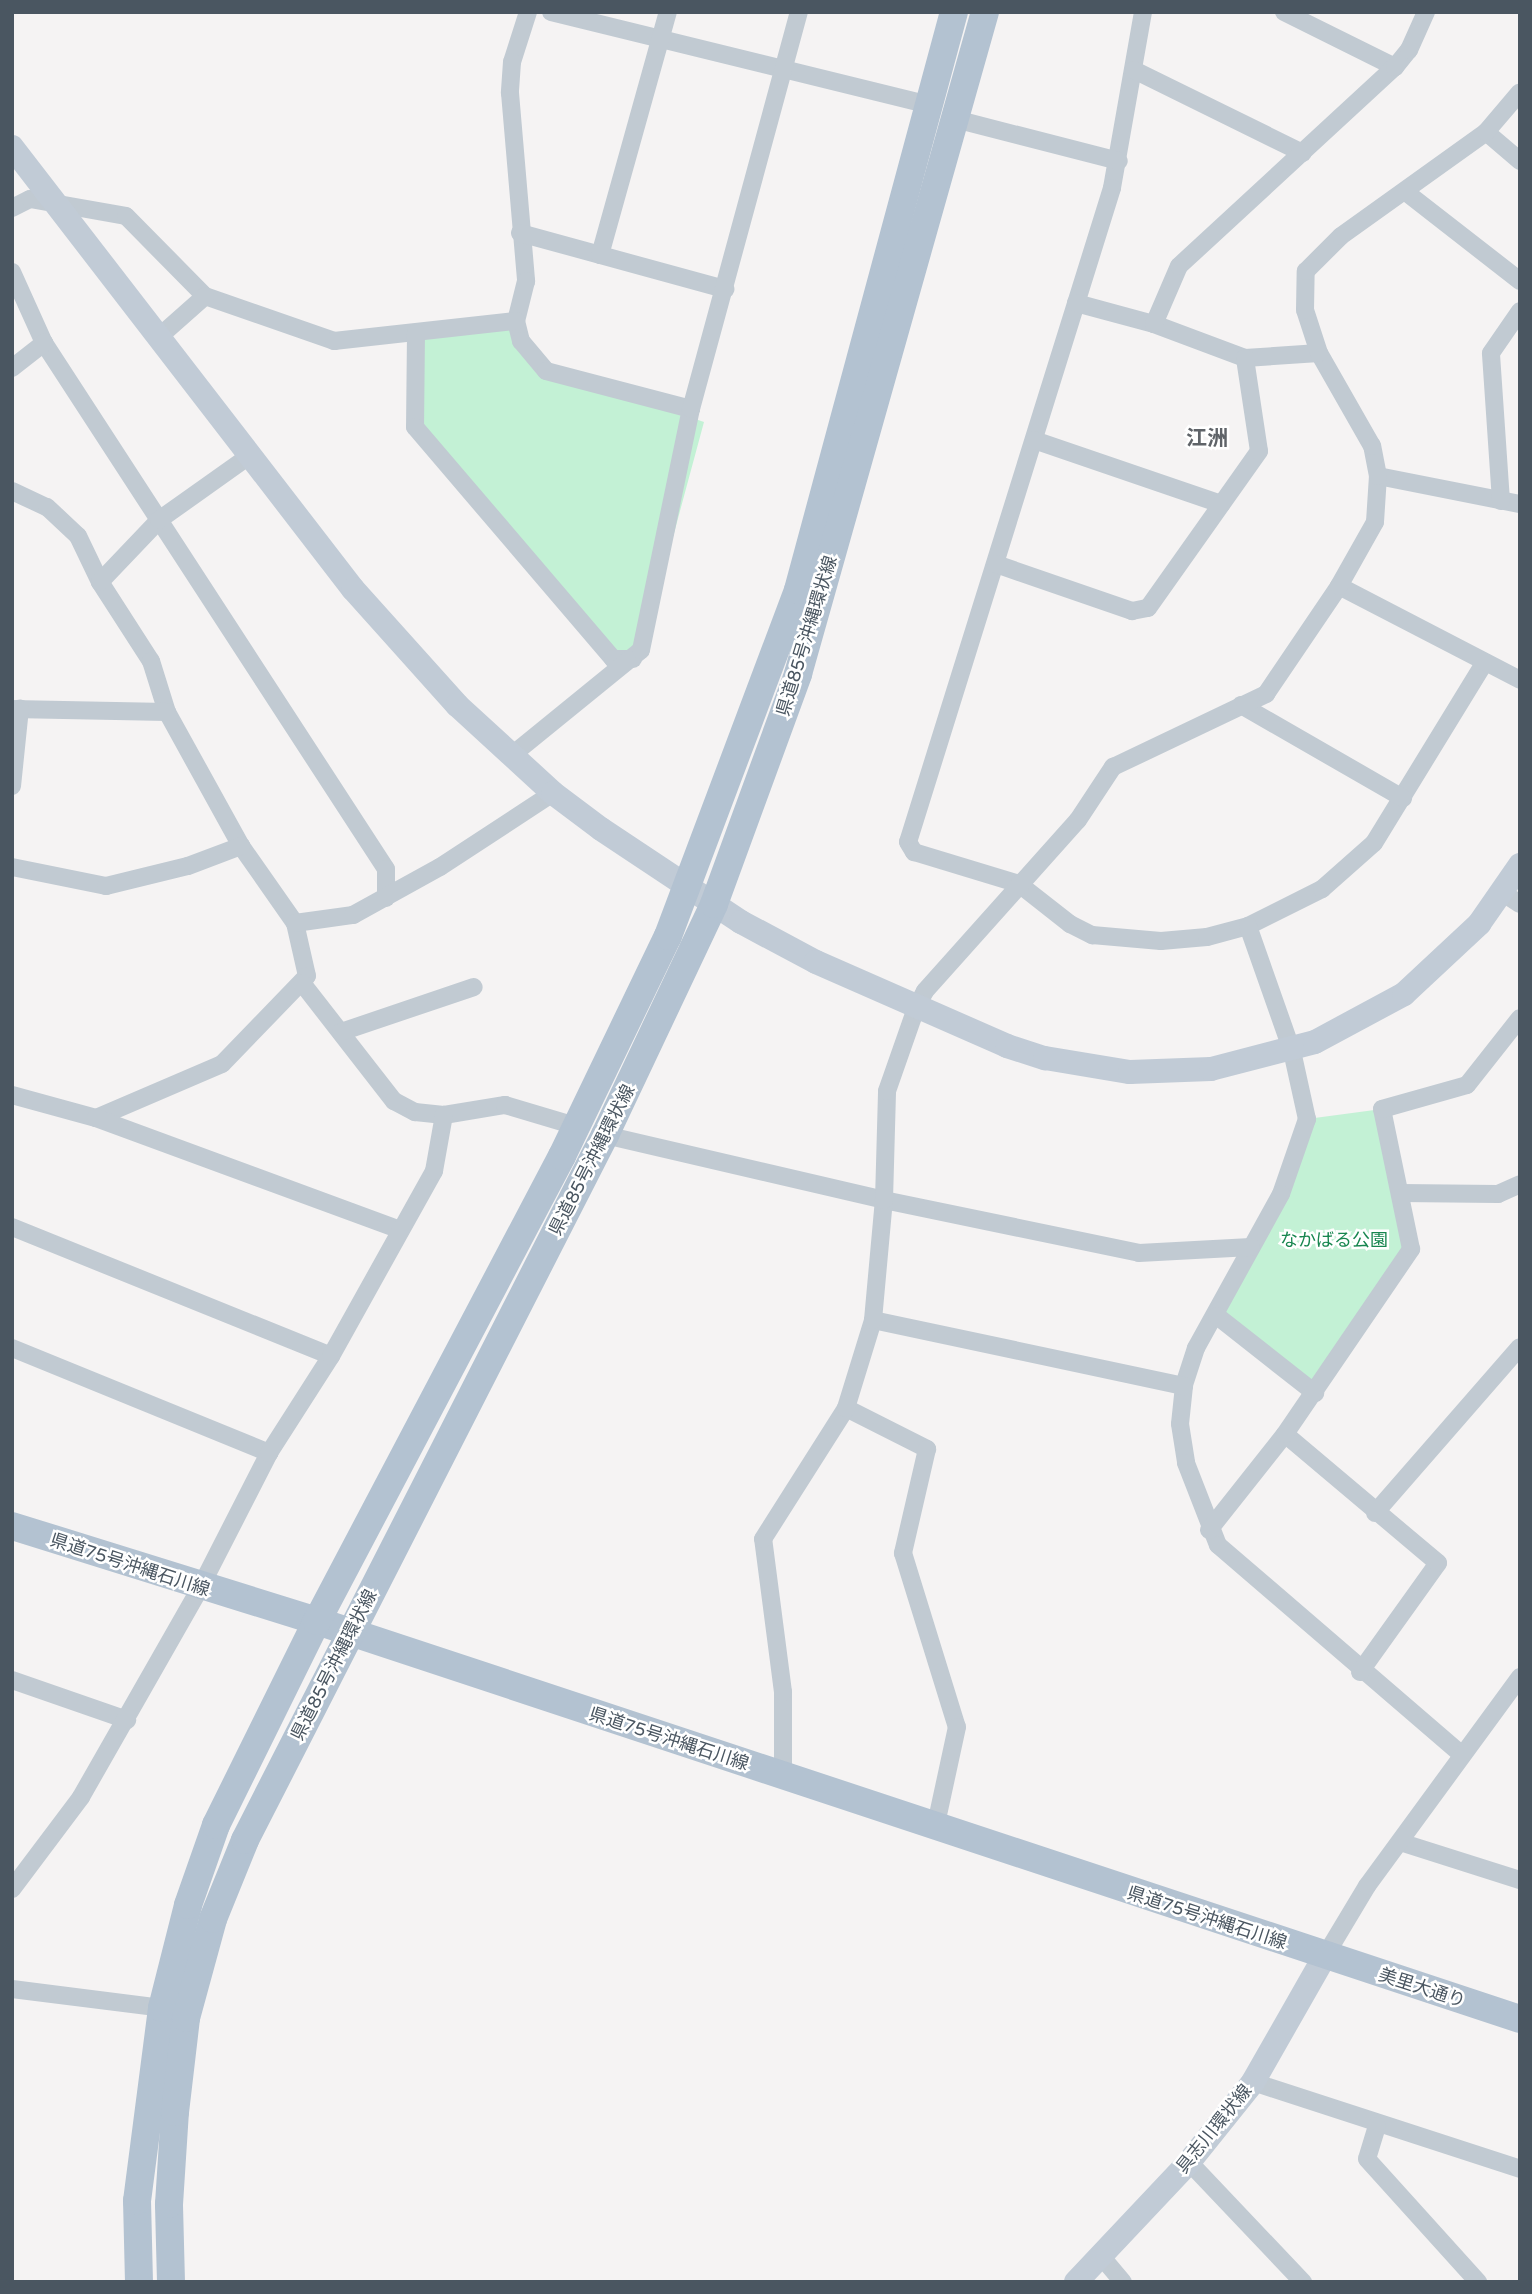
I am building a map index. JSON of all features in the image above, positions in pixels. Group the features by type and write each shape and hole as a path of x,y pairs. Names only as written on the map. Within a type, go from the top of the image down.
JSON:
{"main road":[{"name":"県道85号沖縄環状線","path":"139,2282 137,2201 162,2008 188,1905 216,1825 317,1621 576,1126 668,936 798,590 954,12"},
{"name":"県道85号沖縄環状線","path":"171,2282 169,2204 175,2112 186,2018 213,1919 245,1840 605,1135 714,904 798,674 985,12"},
{"name":"県道75号沖縄石川線","path":"12,1526 200,1588 317,1621 936,1829 1325,1956"},
{"name":"美里大通り","path":"1325,1956 1520,2019"}],"street":[{"path":"528,12 512,62 510,93 526,281 516,321 521,341 546,371 691,409"},
{"path":"551,12 660,41 929,105"},
{"path":"600,255 668,12"},
{"path":"512,755 641,650 691,409 799,12"},
{"path":"1143,12 1119,162 908,842 914,852 1019,884 1070,925 1104,937 1161,941 1208,937 1248,926 1322,889 1350,868 1374,843 1485,662"},
{"path":"1284,12 1395,67"},
{"path":"1154,324 1179,266 1395,67 1409,51 1426,12"},
{"path":"1134,71 1303,153"},
{"path":"783,1777 783,1692 763,1539 846,1408 873,1320 884,1200 887,1091 916,1008 925,991 1078,820 1113,767 1266,694 1339,586 1375,522 1378,477 1372,446 1319,353 1305,310 1306,271 1341,236 1407,192 1486,132 1520,92"},
{"path":"955,119 1119,162"},
{"path":"1486,132 1520,162"},
{"path":"12,147 408,655 552,793 714,904 816,962 916,1008 1045,1058 1130,1072 1211,1069 1292,1051 1345,1028 1404,994 1511,899 1520,865"},
{"path":"1407,192 1520,281"},
{"path":"12,208 30,199 59,207 126,216 205,296 334,341 516,321"},
{"path":"520,233 725,289"},
{"path":"12,272 44,344 386,869 386,898"},
{"path":"160,337 205,296"},
{"path":"1076,303 1154,324 1245,358 1319,353"},
{"path":"1501,501 1491,353 1520,311"},
{"path":"416,334 415,428 613,659 633,659"},
{"path":"12,368 44,344"},
{"path":"996,564 1132,611 1148,608 1259,451 1245,358"},
{"path":"1034,440 1222,503"},
{"path":"100,582 159,520 252,454"},
{"path":"1378,477 1520,504"},
{"path":"12,491 47,507 78,536 100,582 151,661 167,712 241,846 295,923 307,976 222,1064 96,1118"},
{"path":"1339,586 1520,680"},
{"path":"1241,705 1404,798"},
{"path":"12,786 16,709 167,712"},
{"path":"295,923 353,915 386,898 552,793"},
{"path":"12,867 106,886 188,866 241,846"},
{"path":"1248,926 1292,1051 1307,1119 1281,1194 1217,1316 1196,1349 1184,1386 1180,1424 1186,1463 1209,1530 1217,1545 1360,1672 1462,1755"},
{"path":"302,983 394,1101 415,1112 444,1115 505,1105 576,1126"},
{"path":"341,1032 474,987"},
{"path":"1209,1530 1315,1393 1411,1249 1381,1109 1467,1085 1520,1018"},
{"path":"12,1095 96,1118 400,1230"},
{"path":"16,1878 80,1797 127,1720 200,1588 269,1454 331,1356 434,1171 444,1115"},
{"path":"605,1135 884,1200 1139,1252 1251,1247"},
{"path":"1399,1193 1497,1194 1520,1184"},
{"path":"12,1227 331,1356"},
{"path":"1217,1316 1315,1393"},
{"path":"873,1320 1184,1386"},
{"path":"12,1348 269,1454"},
{"path":"1375,1513 1520,1348"},
{"path":"846,1408 927,1450 903,1553 957,1727 936,1829"},
{"path":"1285,1434 1375,1513 1438,1563 1360,1672"},
{"path":"1325,1956 1400,1842 1520,1677"},
{"path":"12,1680 127,1720"},
{"path":"1400,1842 1520,1880"},
{"name":"具志川環状線","path":"1076,2282 1189,2162 1253,2082 1325,1956"},
{"path":"12,1989 162,2008"},
{"path":"1253,2082 1377,2126 1520,2169"},
{"path":"1377,2126 1367,2159 1478,2282"},
{"path":"1189,2162 1303,2282"},
{"path":"1101,2256 1123,2282"}],"green space":[{"path":"515,322 549,369 704,422 643,648 612,659 415,422 417,333"},
{"name":"なかばる公園","path":"1382,1109 1411,1249 1315,1393 1217,1316 1307,1119"}],"district":[{"name":"江洲","path":"1207,439"}]}
